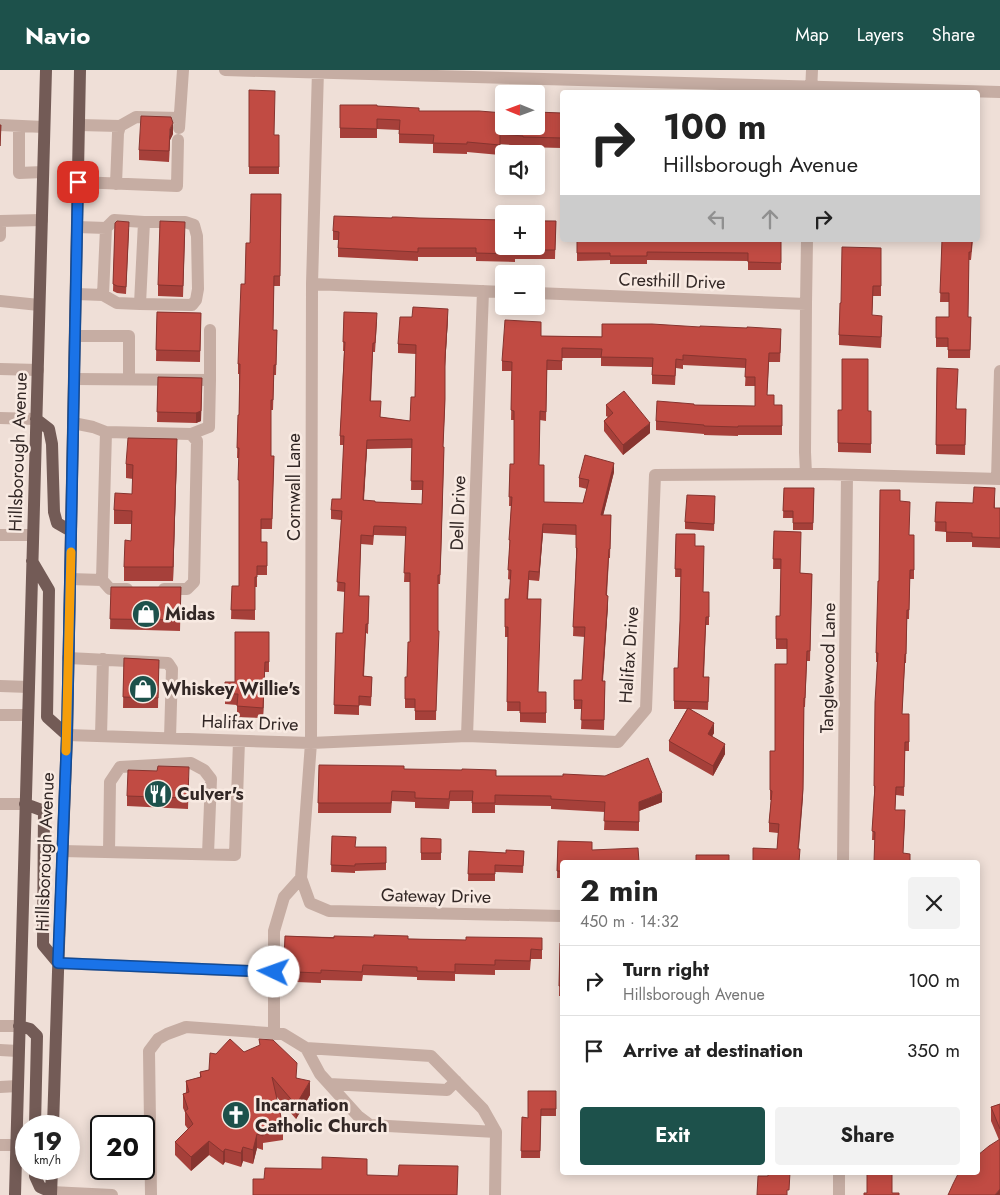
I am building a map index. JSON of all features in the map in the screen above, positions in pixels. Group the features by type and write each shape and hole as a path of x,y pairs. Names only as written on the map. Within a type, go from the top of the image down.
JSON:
{"main road":[{"name":"Hillsborough Avenue","path":"17,1115 46,70"},
{"name":"Hillsborough Avenue","path":"53,1115 67,735 80,70"},
{"path":"36,418 48,429 52,444 54,512 57,523 71,531"},
{"path":"32,561 49,590 48,717 67,735"},
{"path":"25,804 44,811 43,945 58,963"},
{"path":"19,1026 30,1028 37,1036 36,1115"},
{"name":"Hillsborough Avenue","path":"15,1180 15,1195"},
{"path":"37,1180 40,1187 51,1193 52,1180"}],"street":[{"path":"78,182 177,186 183,70"},
{"path":"225,70 318,71 811,90 812,70"},
{"name":"Cornwall Lane","path":"310,903 302,878 311,743 312,284 318,71"},
{"path":"980,92 1000,92"},
{"path":"80,125 120,126 136,117 179,129"},
{"path":"0,125 44,127"},
{"path":"19,126 19,173 43,172"},
{"path":"116,184 120,126"},
{"path":"0,221 42,220"},
{"path":"76,294 103,295 116,303 192,305 196,300 198,289 198,236 194,225 185,222 114,220 106,228 103,295"},
{"path":"140,304 144,222"},
{"path":"0,226 0,236"},
{"path":"77,227 106,228"},
{"path":"806,474 807,242"},
{"path":"312,284 495,292"},
{"name":"Dell Drive","path":"467,736 483,291"},
{"name":"Cresthill Drive","path":"545,293 806,304"},
{"path":"0,301 39,305"},
{"path":"73,423 106,432 191,434 209,427 210,330"},
{"path":"75,336 130,336 129,379"},
{"path":"0,369 38,370"},
{"path":"999,479 1000,371"},
{"path":"74,379 210,380"},
{"path":"0,418 36,418"},
{"path":"106,432 102,580 110,589 187,590 194,582 197,441 191,434"},
{"name":"Halifax Drive","path":"67,735 311,743 467,736 618,742 646,709 655,475 806,474 999,479"},
{"name":"Tanglewood Lane","path":"843,860 847,475"},
{"path":"0,534 33,535"},
{"path":"70,579 102,580"},
{"path":"68,658 168,663 172,669 170,738"},
{"path":"101,736 103,659"},
{"path":"0,686 28,687"},
{"path":"0,715 28,716"},
{"path":"62,851 235,855 239,740"},
{"path":"109,852 110,782 120,767 191,763 204,770 211,779 208,854"},
{"path":"0,804 25,804"},
{"path":"274,1034 274,931 284,896 302,878"},
{"name":"Gateway Drive","path":"310,903 328,911 560,916"},
{"path":"58,963 274,972"},
{"path":"0,1026 19,1026"},
{"path":"151,1195 148,1051 166,1034 186,1027 283,1034 306,1048 431,1056 483,1109 496,1132 495,1195"},
{"path":"306,1048 320,1074 358,1116 370,1125 496,1132"},
{"path":"0,1050 18,1051"},
{"path":"329,1084 447,1090 456,1081"},
{"path":"0,1087 18,1086"},
{"path":"0,1145 15,1145"},
{"path":"839,1195 840,1175"},
{"path":"51,1193 112,1195"}],"building":[{"path":"249,90 275,91 274,135 279,135 279,167 249,167"},
{"path":"340,105 419,108 419,111 495,112 495,135 500,135 500,145 467,142 467,144 433,143 434,135 399,134 400,120 377,119 377,129 340,128"},
{"path":"545,112 560,113 560,138 512,135 545,135"},
{"path":"141,116 171,117 173,123 170,129 169,151 139,150"},
{"path":"251,194 281,194 280,276 274,276 273,330 277,330 273,400 271,400 271,456 274,456 272,519 261,519 261,542 267,542 267,566 257,566 255,610 231,610 232,586 239,586 239,448 237,448 240,364 238,364 241,284 245,284 246,243 250,243"},
{"path":"334,216 495,220 495,253 476,253 476,248 418,248 418,252 338,248 339,232 333,231"},
{"path":"117,221 129,222 126,287 113,284 115,223"},
{"path":"160,221 185,222 183,286 158,285"},
{"path":"545,221 556,221 555,250 545,250"},
{"path":"577,242 781,242 781,263 748,262 748,253 647,252 647,256 610,256 610,253 577,253"},
{"path":"942,242 972,242 971,252 969,252 968,317 971,317 970,350 948,350 948,338 936,338 936,317 949,317 949,293 940,293"},
{"path":"842,247 881,248 881,286 873,286 872,315 882,316 881,337 839,335"},
{"path":"413,307 448,309 445,358 440,575 438,575 439,631 436,711 415,711 415,699 405,699 408,642 410,642 410,573 404,573 406,527 374,526 373,536 361,535 359,596 369,596 363,676 372,677 371,697 359,696 359,706 334,705 336,633 343,633 345,583 337,582 342,511 331,510 332,499 341,499 344,436 340,436 345,342 343,342 344,312 377,313 375,343 373,343 370,401 381,401 380,417 410,421 411,397 415,397 416,345 398,344 400,317 412,317","holes":["412,439 411,481 423,481 422,504 363,500 367,440"]},
{"path":"157,312 201,313 200,351 156,350"},
{"path":"505,320 541,322 541,336 602,337 602,324 781,329 780,353 769,353 767,395 774,395 774,405 782,405 782,426 704,426 656,421 657,401 694,405 755,406 755,377 745,377 746,359 683,355 683,360 676,359 675,376 652,375 653,358 601,357 602,349 562,348 562,361 547,360 546,412 540,411 539,465 544,465 544,502 583,503 589,480 579,478 585,455 614,463 601,515 611,515 602,681 605,681 604,720 581,720 582,700 574,700 574,680 582,680 585,627 573,627 577,548 576,525 543,524 539,572 529,571 527,599 541,599 538,692 546,692 546,713 520,713 520,702 507,702 508,627 505,627 505,599 509,599 511,570 508,570 512,497 509,497 510,464 514,464 514,411 511,410 512,362 502,361"},
{"path":"842,359 868,359 868,411 871,411 871,444 838,443 838,410 842,410"},
{"path":"937,368 958,369 956,409 966,409 965,445 936,445"},
{"path":"158,377 202,378 201,411 196,413 157,412"},
{"path":"624,391 650,423 623,445 604,421 613,413 606,405"},
{"path":"128,438 177,439 173,567 124,567 125,540 131,541 132,511 114,510 115,493 132,494 133,465 126,464"},
{"path":"974,487 995,488 994,508 1000,508 1000,538 972,537 972,533 946,532 946,522 935,522 936,502 973,503"},
{"path":"784,488 814,488 813,523 793,523 793,511 783,511"},
{"path":"880,490 900,490 900,501 910,502 909,535 914,535 914,570 910,570 902,714 909,714 909,742 905,742 904,787 896,787 895,810 905,810 903,853 910,854 910,860 874,860 875,832 872,831 875,786 875,702"},
{"path":"687,495 715,496 714,524 685,522"},
{"path":"774,531 801,532 800,573 812,574 810,651 807,651 804,698 803,789 798,849 800,849 799,860 753,860 753,848 777,849 779,824 769,823 772,791 770,790 770,751 775,751 775,664 787,664 787,639 776,639 776,616 780,616 781,559 773,559"},
{"path":"676,534 695,534 695,546 704,546 703,592 709,592 709,617 706,617 703,677 709,677 708,702 674,701 674,668 678,668 681,569 675,569"},
{"path":"111,587 181,587 180,620 110,619"},
{"path":"235,632 269,632 269,662 265,662 263,708 237,706 238,694 225,694 225,682 235,682"},
{"path":"124,658 159,660 158,698 123,697"},
{"path":"688,708 714,723 708,734 725,744 713,766 669,741"},
{"path":"648,758 662,793 639,802 639,822 604,821 605,802 551,799 551,796 495,795 495,803 472,803 473,791 450,791 449,799 415,798 415,792 392,791 391,803 318,803 319,765 404,766 404,769 496,770 496,776 563,776 563,774 605,776"},
{"name":"Culver's","path":"158,766 189,767 188,798 127,796 128,770 157,771"},
{"path":"332,836 356,837 355,847 386,847 386,863 355,864 355,866 331,865"},
{"path":"421,838 441,839 441,853 421,853"},
{"path":"558,841 592,842 592,850 638,848 639,860 560,860 560,871 557,871"},
{"path":"506,850 524,851 523,866 495,865 495,874 468,874 469,851 506,853"},
{"path":"696,855 729,855 729,860 696,860"},
{"path":"374,935 408,936 408,939 466,940 466,937 542,938 542,950 531,949 530,961 495,960 495,965 455,964 455,972 417,971 417,967 363,965 362,972 321,970 321,973 296,972 296,961 284,960 285,936 334,938 334,936 374,937"},
{"path":"560,943 560,986 559,986"},
{"name":"Incarnation Catholic Church","path":"230,1039 244,1052 260,1045 259,1039 273,1040 297,1063 296,1078 310,1081 296,1105 272,1077 283,1126 263,1130 263,1136 257,1134 253,1150 243,1147 241,1153 225,1149 223,1152 209,1141 191,1157 175,1142 193,1124 185,1111 188,1109 183,1094 189,1092 186,1081 201,1077 200,1072 209,1070 210,1053 216,1054"},
{"path":"528,1091 556,1091 556,1109 541,1109 540,1151 521,1151 522,1117 528,1118"},
{"path":"1000,1104 1000,1129 991,1107"},
{"path":"1000,1139 1000,1189 995,1195 948,1195 958,1175 980,1175 980,1153"},
{"path":"322,1157 367,1159 367,1175 398,1176 399,1165 458,1166 457,1195 253,1195 253,1179 264,1179 265,1168 322,1169"},
{"path":"790,1175 787,1195 757,1195 758,1176"},
{"path":"867,1175 892,1175 892,1193 899,1193 899,1195 864,1195 864,1193 867,1193"}],"slow traffic":[{"path":"66,751 71,552"}],"place":[{"name":"Midas","path":"146,614"},
{"name":"Whiskey Willie's","path":"143,689"},
{"name":"Culver's","path":"158,794"},
{"name":"Incarnation Catholic Church","path":"236,1115"}],"route":[{"path":"78,182 67,735 58,963 274,972"}]}
